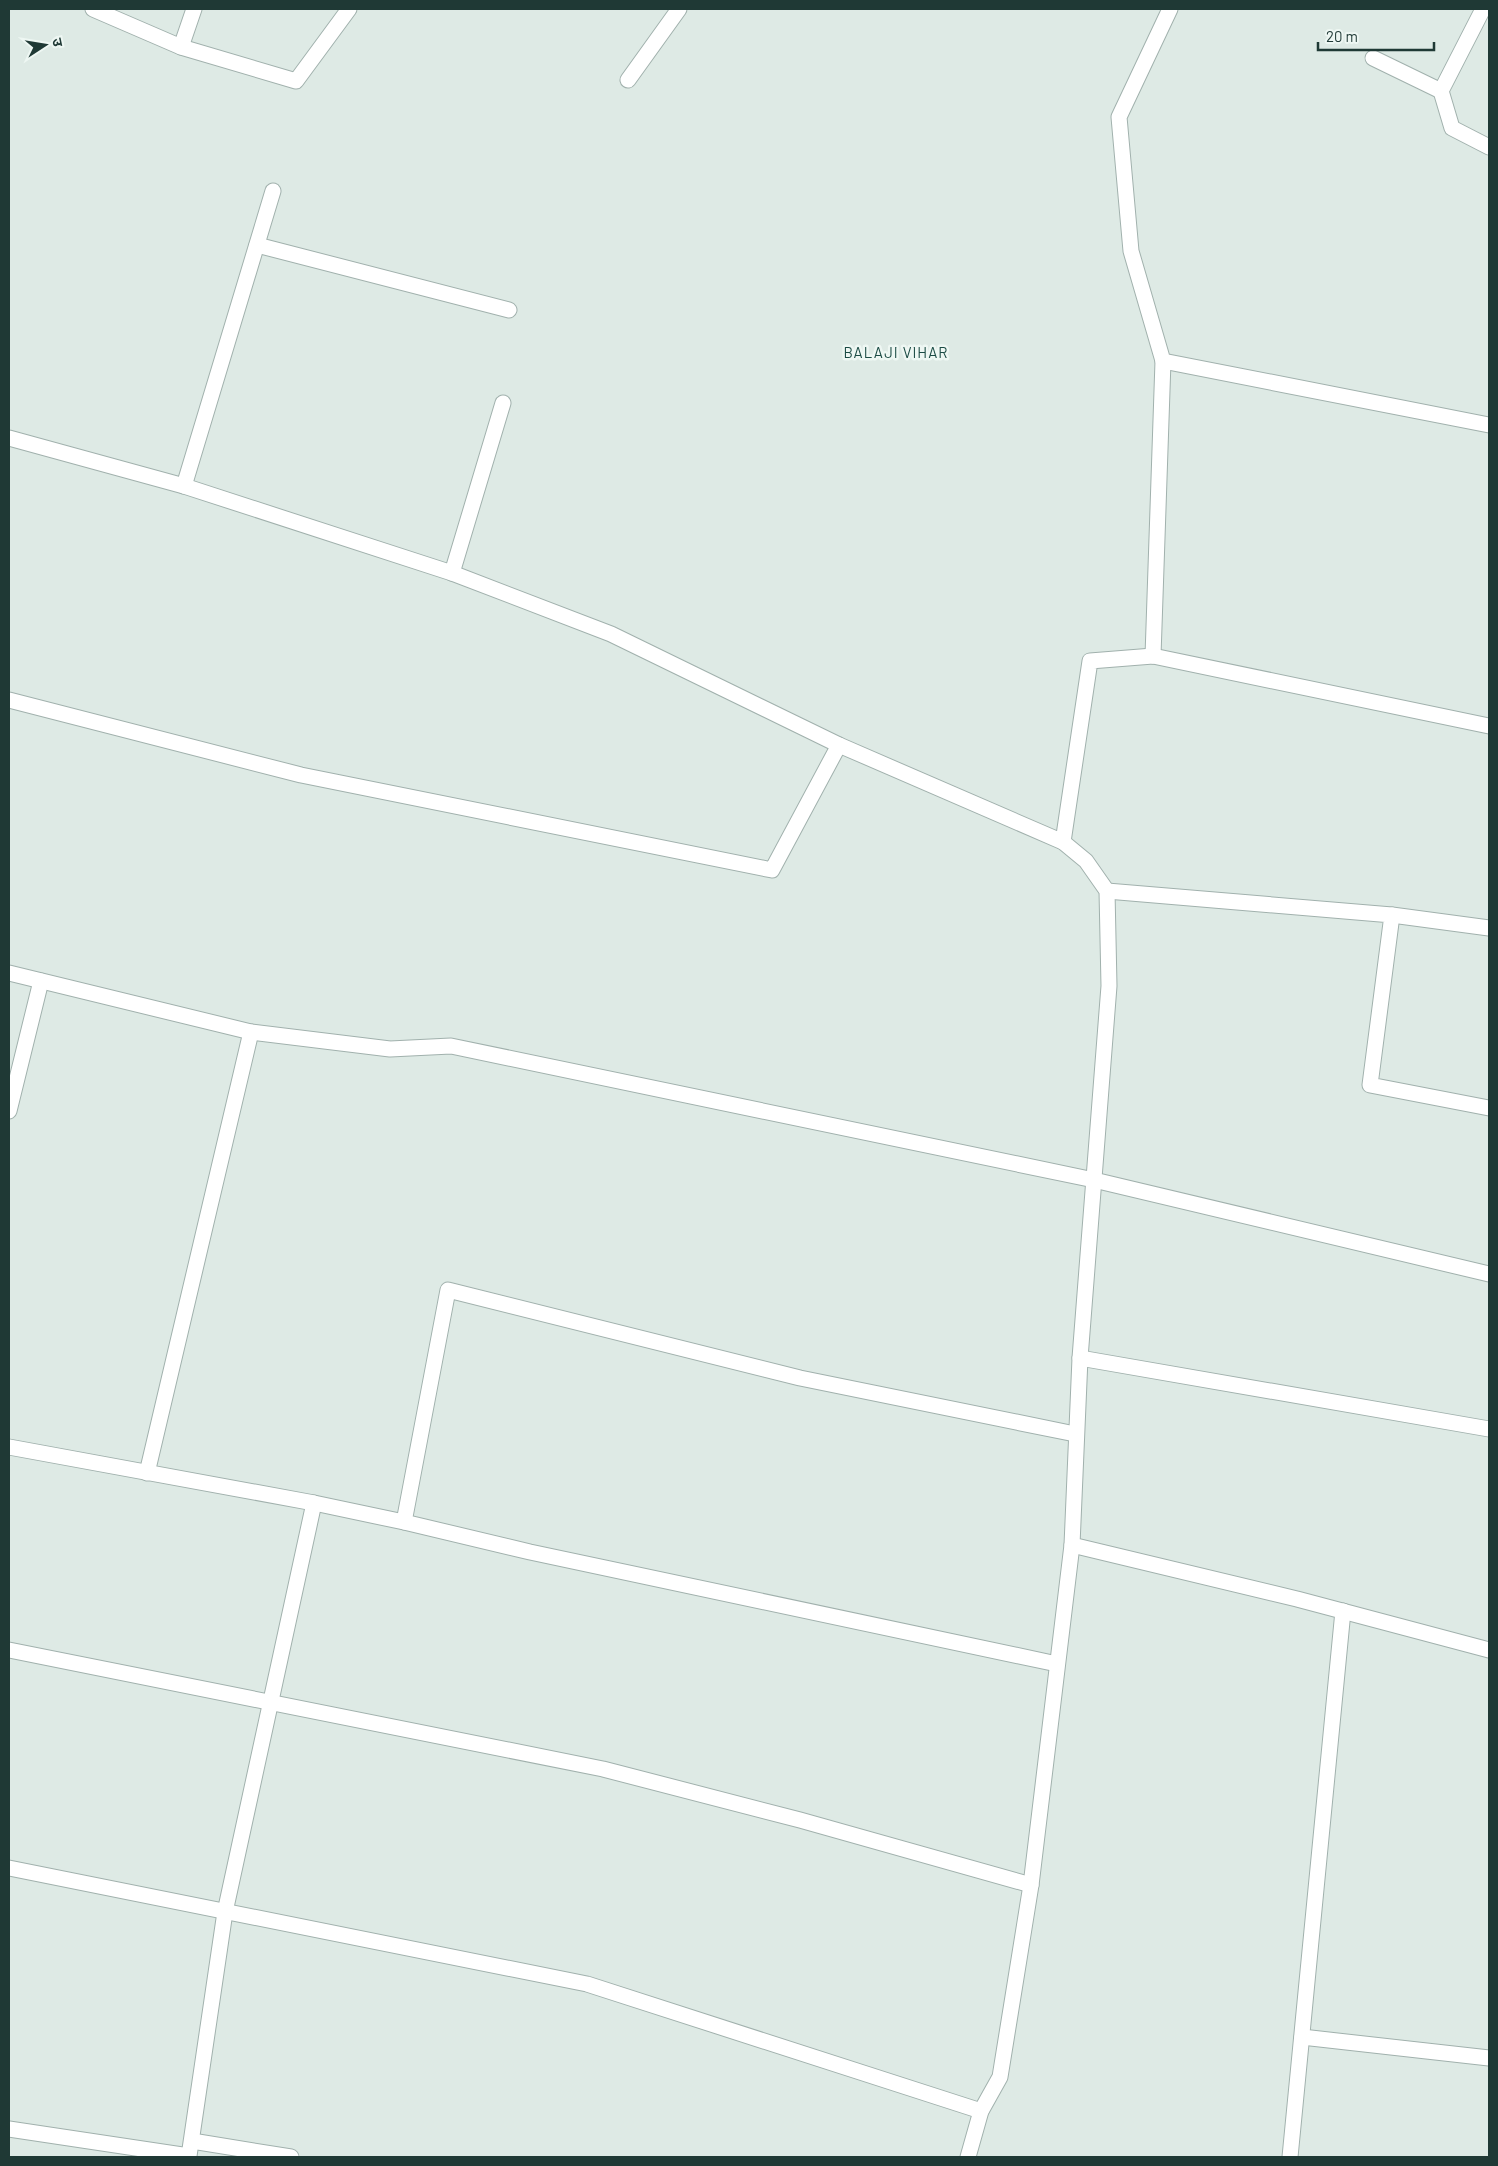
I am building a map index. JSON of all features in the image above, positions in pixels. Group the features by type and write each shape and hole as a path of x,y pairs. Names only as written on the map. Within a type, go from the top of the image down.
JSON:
{"street":[{"path":"93,9 182,47 296,81 349,9"},
{"path":"182,47 194,9"},
{"path":"628,80 679,9"},
{"path":"1153,656 1164,362 1131,251 1119,117 1170,9"},
{"path":"1483,9 1441,91 1452,128 1489,147"},
{"path":"1374,58 1441,91"},
{"path":"184,486 274,191"},
{"path":"257,245 508,310"},
{"path":"1164,362 1489,425"},
{"path":"452,573 503,403"},
{"path":"9,438 184,486 452,573 611,634 839,745 1063,842 1086,861 1107,891 1109,986 1080,1358 1075,1434 1072,1545 1031,1884 1000,2077 981,2111 968,2157"},
{"path":"1063,842 1090,661 1153,656 1489,726"},
{"path":"9,700 301,775 772,870 839,745"},
{"path":"1107,891 1392,915 1489,928"},
{"path":"1392,915 1370,1085 1489,1108"},
{"path":"9,973 251,1032 390,1049 451,1046 1094,1180 1489,1274"},
{"path":"9,1110 41,981"},
{"path":"147,1474 251,1032"},
{"path":"404,1522 448,1290 800,1378 1075,1434"},
{"path":"1080,1358 1489,1429"},
{"path":"9,1447 147,1474 314,1503 549,1556 1057,1664"},
{"path":"9,2128 189,2157 225,1912 314,1503"},
{"path":"1072,1545 1343,1611 1489,1650"},
{"path":"1290,2157 1343,1611"},
{"path":"9,1650 603,1769 800,1820 1031,1884"},
{"path":"9,1868 587,1984 981,2111"},
{"path":"1302,2037 1489,2058"},
{"path":"192,2140 291,2157"}],"district":[{"name":"BALAJI VIHAR","path":"896,353"}]}
